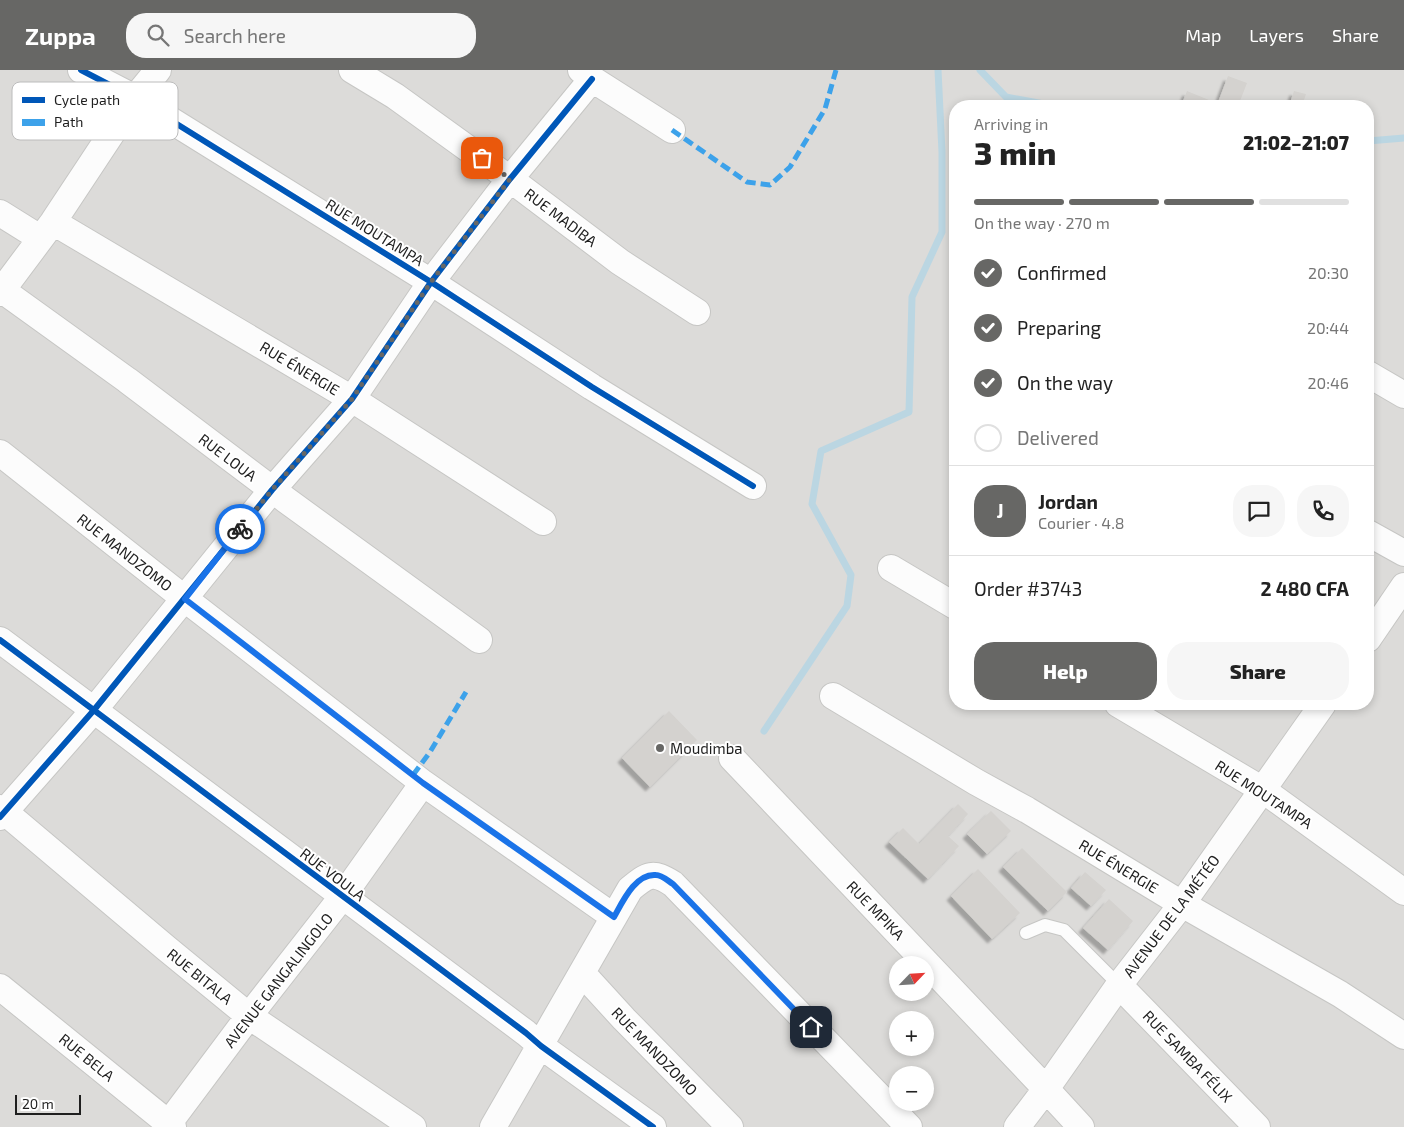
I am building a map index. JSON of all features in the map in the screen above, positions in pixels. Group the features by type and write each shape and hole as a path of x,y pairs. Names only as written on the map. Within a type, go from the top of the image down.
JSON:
{"street":[{"name":"RUE MOUTAMPA","path":"81,70 104,82"},
{"path":"148,82 158,70"},
{"name":"RUE MADIBA","path":"352,70 396,96 620,262 697,312"},
{"path":"1,812 94,710 272,490 352,399 431,282 510,179 586,74 672,130"},
{"name":"RUE MOUTAMPA","path":"178,125 431,282 592,388 753,486"},
{"path":"1,291 47,230 107,140"},
{"name":"RUE ÉNERGIE","path":"0,213 47,230 352,399 543,522"},
{"name":"RUE LOUA","path":"1,291 127,380 272,490 479,640"},
{"path":"1374,378 1404,395"},
{"name":"RUE MANDZOMO","path":"0,453 423,783 614,917"},
{"path":"1374,536 1404,554"},
{"path":"891,568 949,602"},
{"path":"1374,630 1404,586"},
{"name":"RUE VOULA","path":"0,640 541,1046 653,1127"},
{"name":"RUE ÉNERGIE","path":"833,696 1182,904 1340,994 1404,1036"},
{"name":"RUE MOUTAMPA","path":"1128,710 1263,790 1404,892"},
{"name":"AVENUE DE LA MÉTÉO","path":"1017,1127 1119,985 1182,904 1319,710"},
{"name":"RUE MPIKA","path":"732,758 1081,1127"},
{"name":"AVENUE GANGALINGOLO","path":"169,1126 249,1016 342,897 423,783"},
{"name":"RUE BITALA","path":"1,812 249,1016 413,1127"},
{"path":"493,1127 630,889 648,876 656,875 673,884 909,1127"},
{"name":"RUE MANDZOMO","path":"582,973 624,1019 730,1127"},
{"name":"RUE SAMBA FÉLIX","path":"1119,985 1257,1127"},
{"name":"RUE BELA","path":"0,987 169,1126"}],"lane":[{"path":"1026,933 1045,925 1064,930 1119,985"}],"shaded area":[{"path":"0,70 1404,70 1404,1127 0,1127"}],"building":[{"path":"1228,76 1247,83 1240,100 1219,100"},
{"path":"1187,91 1209,100 1183,100"},
{"path":"1294,91 1306,94 1304,100 1291,100"},
{"path":"669,711 697,740 650,787 622,758"},
{"path":"958,804 968,814 948,836 959,846 928,879 889,842 903,828 919,844"},
{"path":"991,811 1011,831 987,854 967,834"},
{"path":"1022,848 1067,892 1048,911 1003,867"},
{"path":"978,869 1020,913 992,939 951,896"},
{"path":"1085,872 1106,890 1091,906 1071,888"},
{"path":"1109,899 1133,921 1108,950 1083,928"}],"waterway":[{"path":"764,731 847,606 851,575 812,504 821,451 909,412 912,297 942,232 942,152 938,70"},
{"path":"980,70 1006,97 1022,100"},
{"path":"1374,140 1404,138"}],"marked path":[{"path":"672,130 747,182 770,185 790,167 825,109 836,70"},
{"path":"413,775 430,752 466,692"}],"cycle path":[{"path":"81,70 104,82"},
{"path":"0,817 94,710 272,490 352,399 431,282 510,179 592,79"},
{"path":"178,125 431,282 592,387 753,486"},
{"path":"0,640 541,1046 653,1127"}],"way so far":[{"path":"240,529 352,399 431,282 510,179 482,158"}],"place":[{"name":"Moudimba","path":"660,748"}],"route":[{"path":"240,529 185,599 423,783 614,917 630,889 639,881 648,876 656,875 673,884 811,1027"}]}
